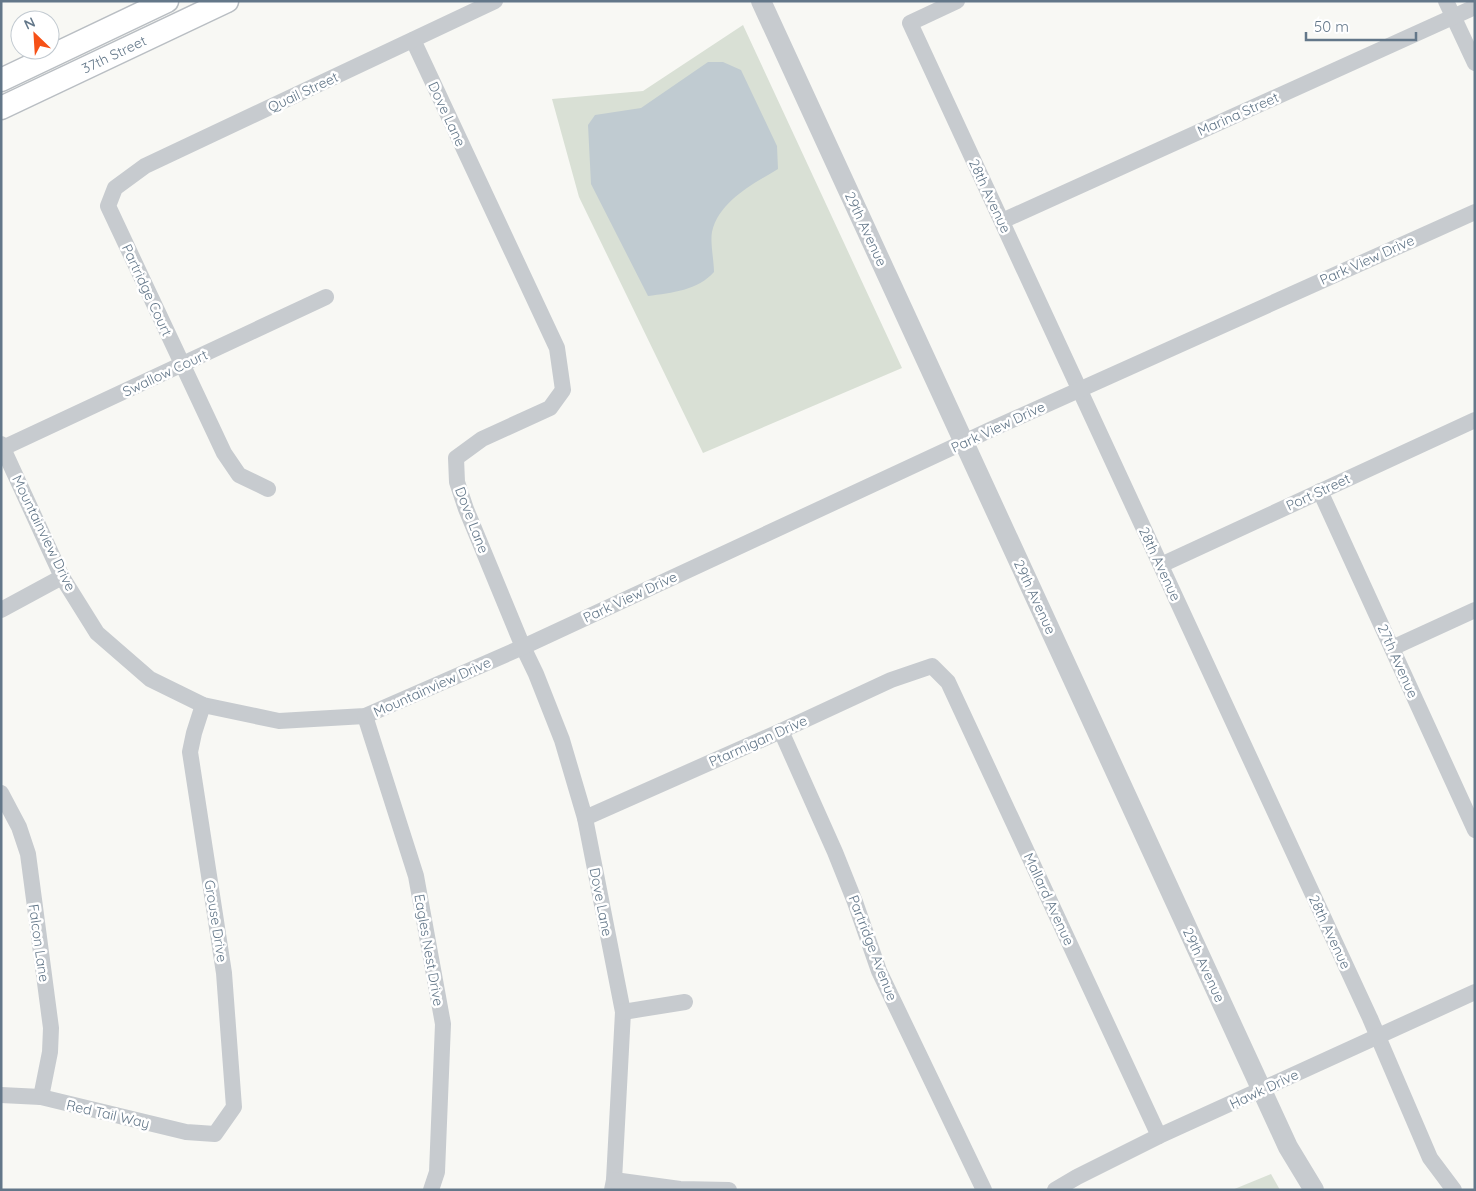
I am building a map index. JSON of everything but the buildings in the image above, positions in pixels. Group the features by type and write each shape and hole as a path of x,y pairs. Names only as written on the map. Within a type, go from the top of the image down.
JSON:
{"main road":[{"name":"37th Street","path":"1,80 167,1"},
{"name":"37th Street","path":"1,108 228,1"}],"street":[{"name":"Quail Street","path":"115,188 145,166 495,1"},
{"name":"29th Avenue","path":"761,1 1288,1147 1314,1190"},
{"name":"28th Avenue","path":"957,1 910,23 1378,1036 1430,1158 1454,1190"},
{"path":"1446,1 1475,63"},
{"name":"Marina Street","path":"1002,221 1475,7"},
{"name":"Dove Lane","path":"413,40 557,348 563,390 550,408 482,439 456,458 457,482 466,509 562,740 585,818 623,1012 613,1185"},
{"name":"Partridge Court","path":"115,188 108,206 224,453 239,475 268,489"},
{"name":"Park View Drive","path":"523,647 964,442 1475,212"},
{"name":"Swallow Court","path":"2,446 182,365 326,297"},
{"name":"Port Street","path":"1161,565 1475,420"},
{"name":"Mountainview Drive","path":"2,446 62,577 97,633 150,679 203,705 279,721 365,716 523,647"},
{"name":"27th Avenue","path":"1320,491 1392,648 1469,804 1475,830"},
{"path":"1,610 62,577"},
{"path":"1392,648 1475,610"},
{"name":"Ptarmigan Drive","path":"585,818 891,680 932,666"},
{"name":"Mallard Avenue","path":"932,666 948,682 1159,1136"},
{"name":"Grouse Drive","path":"203,705 190,752 224,973 234,1107 216,1134"},
{"name":"Eagles Nest Drive","path":"365,716 416,876 443,1024 438,1172 431,1190"},
{"name":"Partridge Avenue","path":"781,731 835,852 879,971 984,1190"},
{"name":"Falcon Lane","path":"1,793 19,827 28,854 51,1028 50,1052 41,1097"},
{"name":"Hawk Drive","path":"1055,1190 1159,1136 1475,992"},
{"path":"623,1012 685,1002"},
{"name":"Red Tail Way","path":"1,1095 41,1097 186,1132 216,1134"},
{"path":"613,1185 729,1190"}],"shaded area":[{"path":"743,25 902,368 703,453 579,197 552,99 643,91"},
{"path":"708,62 723,62 741,70 777,146 778,169 738,194 722,211 712,232 714,272 708,278 684,290 648,296 591,184 588,125 595,115 641,108"},
{"path":"1271,1174 1280,1190 1232,1190"}]}
